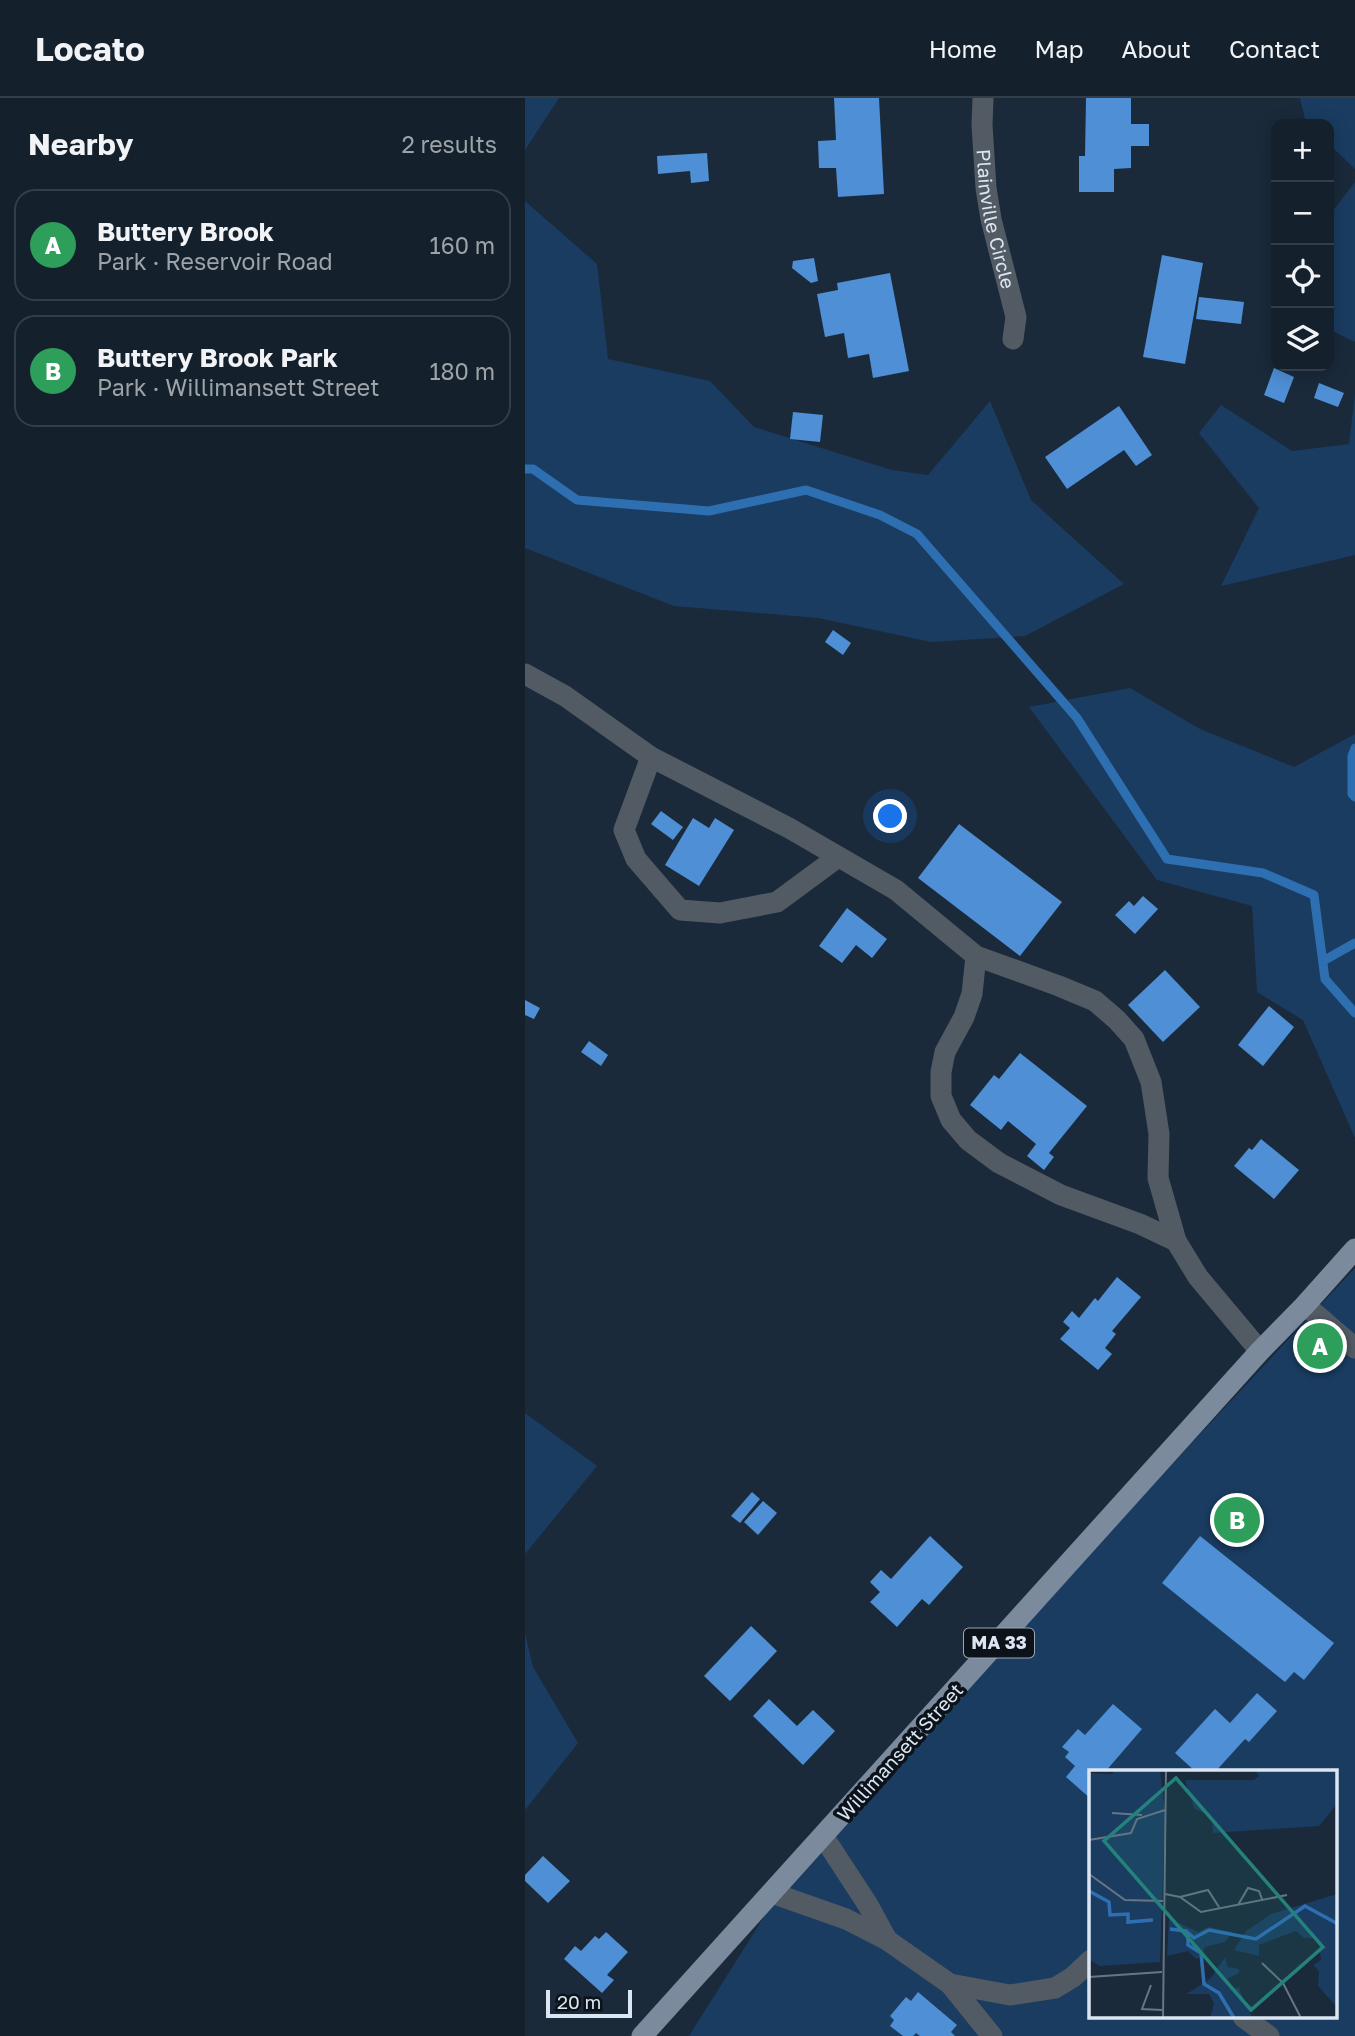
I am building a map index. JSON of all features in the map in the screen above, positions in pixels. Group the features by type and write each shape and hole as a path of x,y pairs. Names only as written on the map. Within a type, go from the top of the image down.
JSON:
{"main road":[{"name":"Willimansett Street","path":"642,2036 1355,1249"}],"street":[{"name":"Plainville Circle","path":"983,98 986,188 991,219 1016,317 1013,339"},
{"path":"525,674 565,696 651,757 789,828 896,890 976,956 1095,1001 1117,1020 1134,1039 1151,1082 1159,1135 1158,1178 1176,1241 1198,1277 1261,1351"},
{"path":"651,757 624,830 636,859 680,910 720,913 777,902 838,857"},
{"path":"976,956 972,994 964,1017 945,1052 941,1072 941,1096 951,1120 968,1140 999,1163 1061,1195 1128,1219 1176,1241"},
{"path":"1305,1305 1355,1348"},
{"path":"823,1836 868,1905 887,1940"},
{"path":"772,1893 846,1919 887,1940 950,1984 992,2036"},
{"path":"950,1984 1010,1995 1055,1988 1073,1977 1089,1962"},
{"path":"1244,2018 1269,2036"}],"shaded area":[{"path":"525,98 559,98 525,150"},
{"path":"1300,98 1355,98 1355,169 1334,149 1334,119 1305,119"},
{"path":"1355,182 1355,342 1334,332 1334,209"},
{"path":"525,201 597,264 608,359 710,381 754,427 892,470 928,475 990,401 1031,500 1124,584 1025,636 931,642 818,618 674,606 525,548"},
{"path":"1355,394 1355,555 1221,586 1259,508 1199,433 1221,405 1292,451 1349,444"},
{"path":"1130,688 1200,729 1294,767 1355,734 1355,1138 1303,1020 1257,992 1252,906 1157,880 1029,707"},
{"path":"1355,1268 1355,2036 689,2036 794,1869"},
{"path":"525,1413 597,1466 525,1554"},
{"path":"525,1633 533,1667 578,1743 525,1810"}],"building":[{"path":"834,98 879,98 884,194 838,197 836,168 819,168 818,141 836,140"},
{"path":"1086,98 1131,98 1131,124 1149,124 1149,146 1131,146 1131,168 1114,169 1114,192 1079,192 1079,156 1085,156"},
{"path":"707,153 709,181 691,183 690,171 658,174 657,156"},
{"path":"1162,255 1203,263 1185,364 1143,357"},
{"path":"814,258 818,281 811,283 792,268 793,261"},
{"path":"890,273 909,371 873,378 869,354 848,358 844,333 825,337 817,294 838,290 837,283"},
{"path":"1199,297 1244,302 1241,324 1196,319"},
{"path":"1273,371 1281,371 1294,377 1284,403 1264,395"},
{"path":"1319,383 1344,393 1338,407 1314,398"},
{"path":"1119,406 1152,455 1136,466 1124,450 1067,489 1045,457"},
{"path":"793,412 823,415 820,442 790,439"},
{"path":"833,630 851,643 843,655 825,642"},
{"path":"661,811 683,827 673,840 651,824"},
{"path":"693,818 709,828 715,818 734,830 699,886 665,865"},
{"path":"959,824 1062,902 1020,956 918,878"},
{"path":"1143,896 1158,909 1135,934 1115,915 1129,901 1134,906"},
{"path":"847,908 887,939 872,958 856,945 842,963 819,946"},
{"path":"1165,970 1200,1007 1163,1042 1128,1005"},
{"path":"525,1000 540,1008 534,1019 525,1015"},
{"path":"1269,1006 1294,1027 1263,1066 1238,1045"},
{"path":"589,1041 608,1055 601,1066 581,1052"},
{"path":"1020,1053 1087,1106 1049,1153 1054,1157 1044,1170 1027,1156 1036,1144 1008,1121 1001,1130 970,1105 994,1075 999,1079"},
{"path":"1261,1139 1299,1170 1274,1199 1234,1166 1249,1148 1252,1150"},
{"path":"1117,1277 1141,1297 1112,1331 1116,1334 1105,1348 1112,1354 1098,1370 1060,1339 1070,1328 1063,1322 1072,1311 1079,1318 1095,1298 1098,1301"},
{"path":"752,1492 760,1499 740,1523 731,1516"},
{"path":"763,1501 777,1513 758,1535 744,1522"},
{"path":"930,1536 963,1567 929,1605 922,1599 897,1627 870,1602 880,1592 870,1582 881,1570 891,1579"},
{"path":"1200,1536 1334,1643 1304,1680 1294,1672 1285,1682 1162,1583"},
{"path":"751,1626 777,1651 730,1701 704,1676"},
{"path":"1257,1693 1277,1711 1249,1742 1245,1739 1217,1770 1194,1770 1175,1753 1215,1709 1230,1723"},
{"path":"769,1699 797,1726 813,1710 835,1731 803,1765 753,1716"},
{"path":"1113,1704 1142,1729 1107,1770 1089,1770 1089,1797 1066,1777 1075,1766 1065,1757 1069,1752 1062,1747 1078,1729 1085,1735"},
{"path":"543,1856 570,1881 548,1903 525,1881 525,1875"},
{"path":"606,1932 628,1952 607,1975 614,1980 602,1993 564,1959 575,1946 581,1951 595,1936 599,1939"},
{"path":"918,1992 957,2025 951,2032 955,2036 920,2036 916,2033 913,2036 903,2036 890,2026 894,2020 890,2016 906,1997 911,2001"}],"waterway":[{"path":"525,469 533,469 577,500 709,511 806,490 880,515 917,534 1077,718 1167,859 1263,873 1314,895 1325,979 1355,1013"},
{"path":"1355,748 1352,756 1352,794 1355,797"},
{"path":"1323,961 1355,943"}],"place":[{"name":"Buttery Brook","path":"1320,1346"},
{"name":"Buttery Brook Park","path":"1237,1520"}]}
